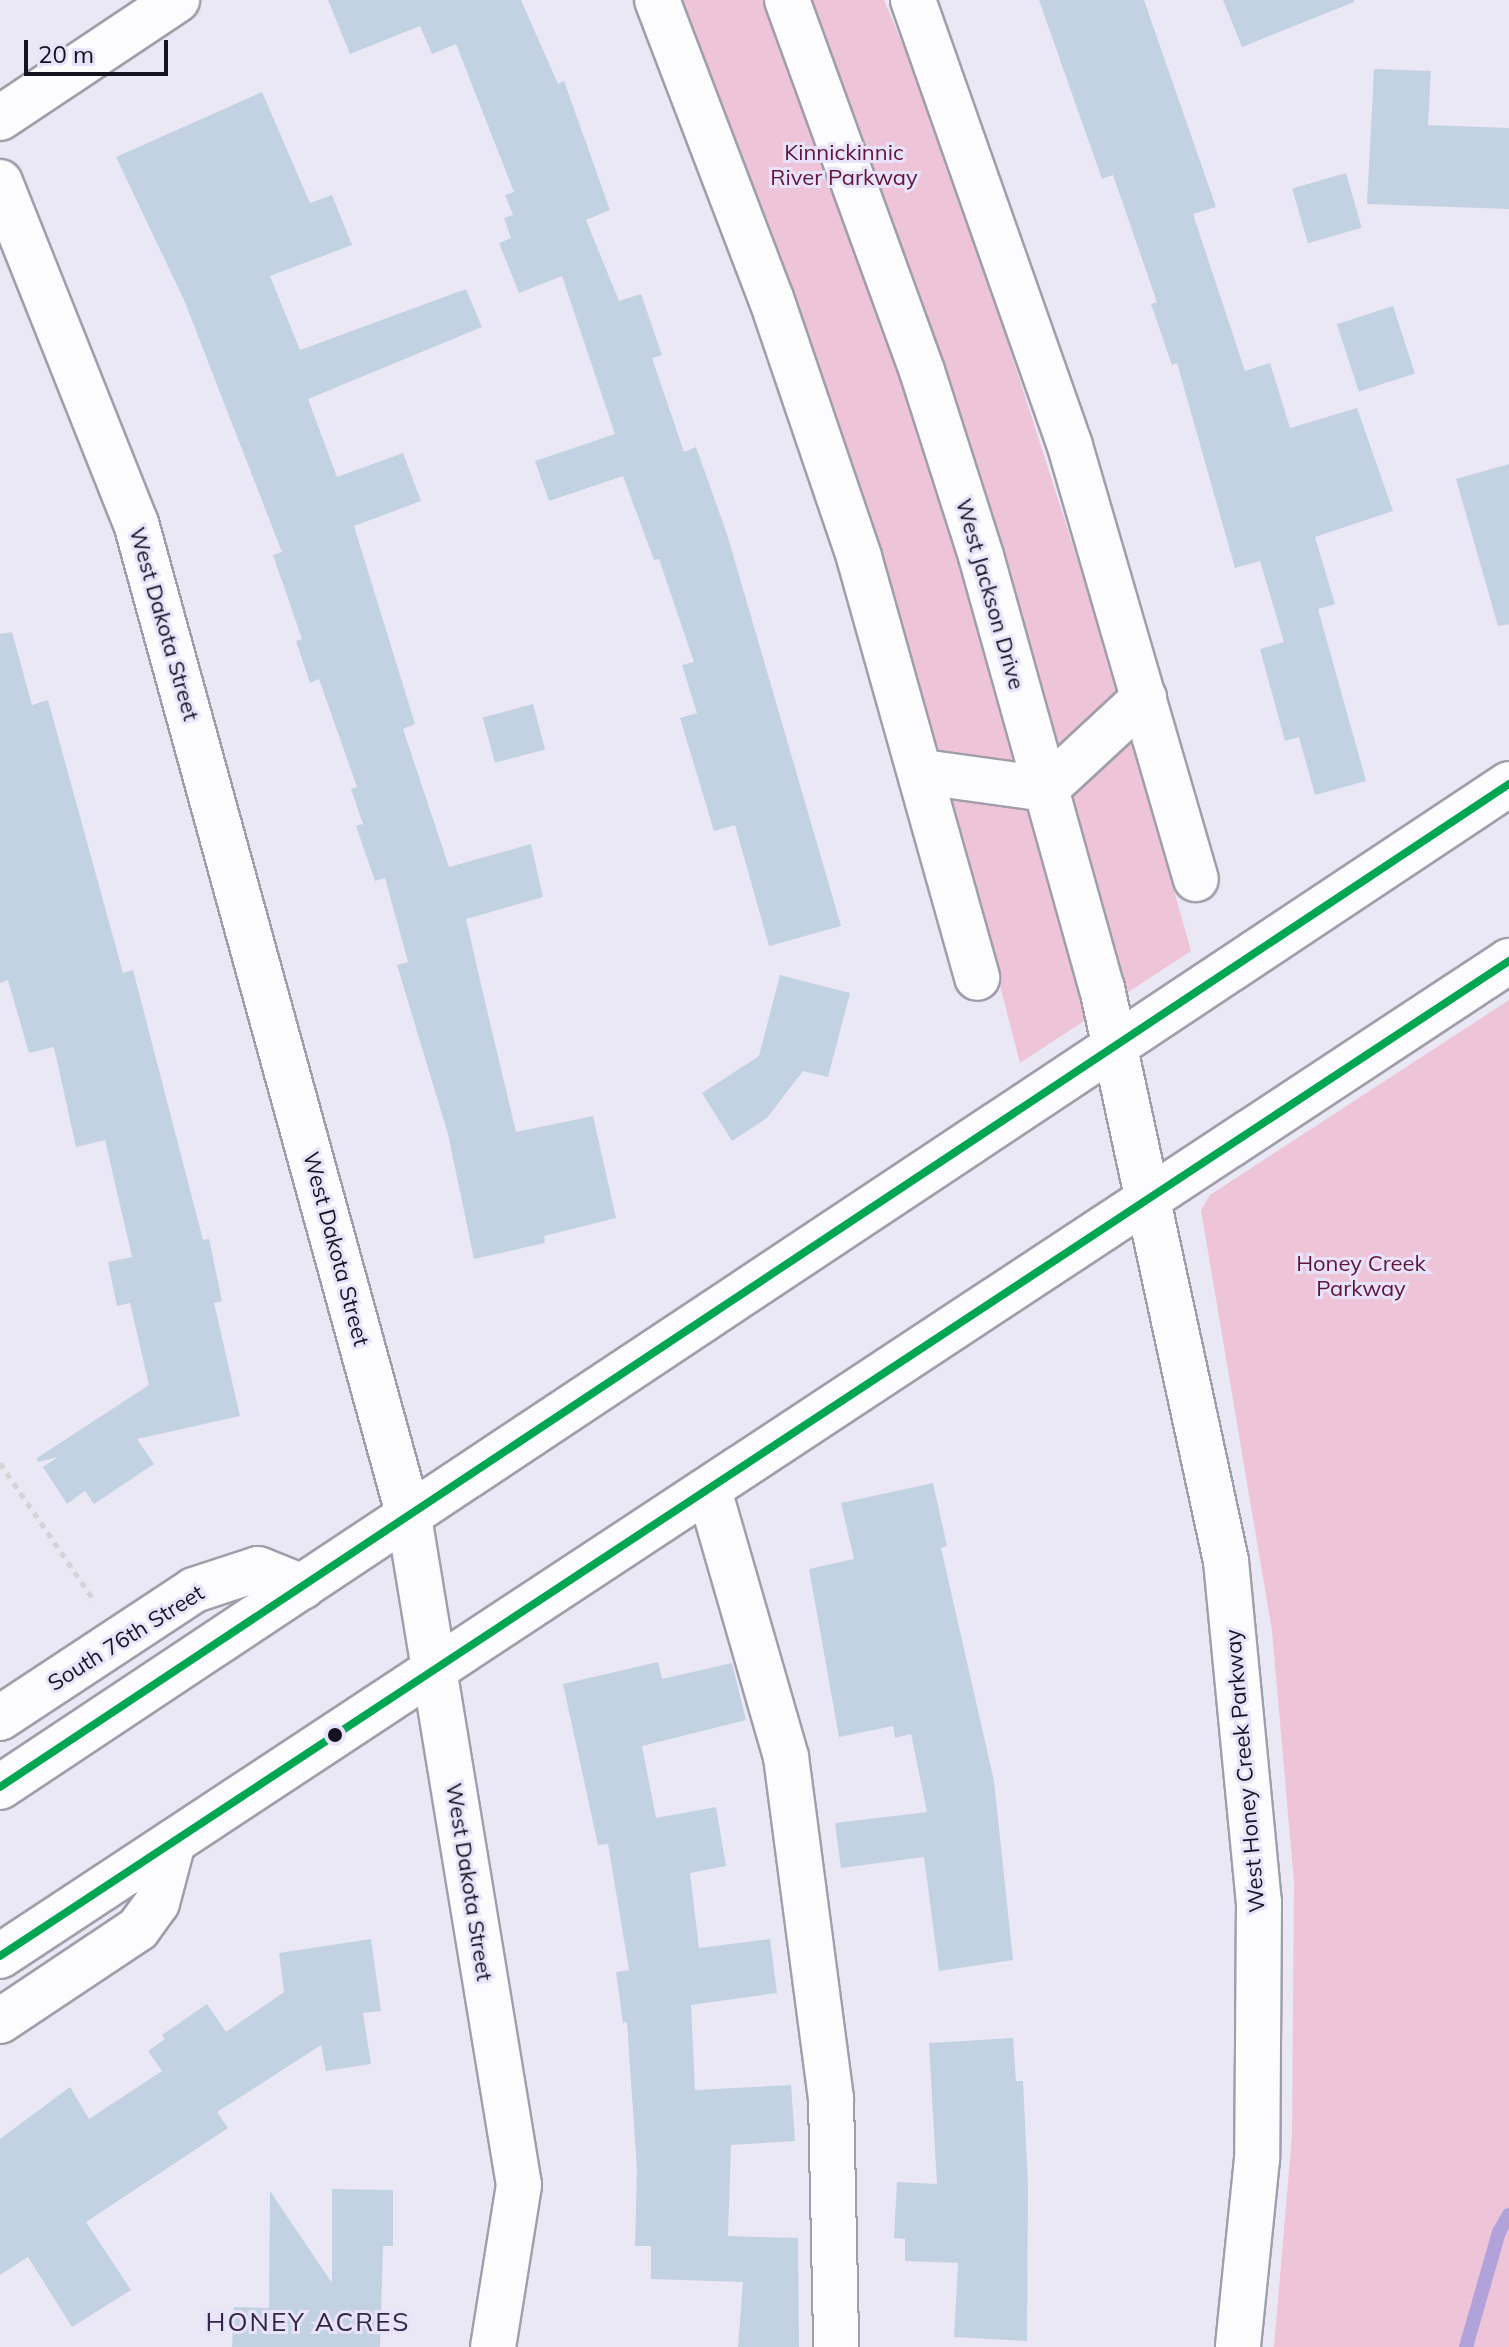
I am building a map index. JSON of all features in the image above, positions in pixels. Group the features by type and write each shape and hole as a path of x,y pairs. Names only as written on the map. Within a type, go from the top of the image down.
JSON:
{"street":[{"path":"0,118 177,0"},
{"path":"657,0 771,298 859,557 923,772 977,978"},
{"name":"West Jackson Drive","path":"787,0 922,371 981,556 1116,1044 1151,1201"},
{"path":"913,0 1017,284 1196,879"},
{"name":"West Dakota Street","path":"0,182 136,523 409,1517 519,2185 493,2347"},
{"path":"923,772 1046,789 1144,698"},
{"path":"0,1787 1509,784"},
{"path":"0,1956 1151,1201 1509,961"},
{"name":"West Honey Creek Parkway","path":"1151,1201 1226,1561 1259,1902 1257,2159 1238,2347"},
{"path":"709,1490 786,1757 831,2098 836,2347"},
{"name":"South 76th Street","path":"0,1718 194,1590 258,1569 303,1587"},
{"path":"0,2021 138,1929 157,1903 173,1842"}],"path":[{"path":"0,1463 120,1639"}],"green space":[{"name":"Kinnickinnic River Parkway","path":"675,0 884,0 944,143 1106,649 1191,951 1020,1063 957,819 838,433"},
{"name":"Honey Creek Parkway","path":"1509,1000 1509,2347 1274,2347 1292,2135 1294,1882 1272,1631 1201,1210 1210,1195"}],"building":[{"path":"328,0 521,0 558,84 564,81 610,210 586,220 619,301 641,294 662,355 652,358 684,452 696,447 727,534 841,926 769,946 735,825 714,831 680,718 697,713 682,665 694,662 659,559 654,560 623,476 549,501 535,461 615,434 562,276 519,293 499,243 511,238 504,218 513,215 505,195 514,192 456,44 432,54 420,26 350,54"},
{"path":"1039,0 1144,0 1216,207 1193,214 1245,371 1270,363 1290,428 1357,408 1393,511 1315,537 1335,604 1318,609 1366,781 1315,795 1299,737 1285,741 1260,649 1284,642 1260,561 1235,568 1177,363 1172,365 1151,304 1157,302 1113,175 1102,179"},
{"path":"1223,0 1354,0 1354,2 1242,47"},
{"path":"1374,69 1431,71 1428,125 1509,128 1509,209 1367,204"},
{"path":"262,92 310,203 332,195 352,245 270,276 300,350 466,289 482,327 308,399 337,477 403,453 421,501 354,526 415,724 403,729 449,867 531,844 543,897 466,919 516,1132 593,1116 616,1218 544,1236 545,1243 474,1259 448,1134 397,965 408,962 385,878 375,881 356,826 363,824 351,789 357,787 319,679 310,683 296,641 302,639 273,555 282,552 184,300 116,157"},
{"path":"1346,173 1362,228 1308,243 1292,188"},
{"path":"1393,306 1415,374 1359,392 1337,324"},
{"path":"1509,464 1509,624 1498,626 1456,479"},
{"path":"12,632 32,705 48,700 123,973 133,970 203,1240 209,1239 222,1301 214,1303 240,1416 137,1439 154,1464 94,1504 85,1491 67,1504 43,1467 58,1457 38,1462 37,1458 149,1385 130,1303 117,1306 108,1262 132,1257 105,1140 76,1147 54,1047 29,1053 8,980 0,983 0,634"},
{"path":"533,704 545,749 495,763 483,717"},
{"path":"780,975 850,993 828,1077 803,1071 767,1118 732,1141 702,1093 759,1056"},
{"path":"933,1483 947,1546 941,1548 994,1781 1013,1960 939,1971 924,1857 841,1868 835,1823 927,1812 911,1734 895,1738 893,1726 839,1737 809,1569 854,1559 841,1503"},
{"path":"658,1662 662,1679 732,1663 746,1720 642,1746 656,1818 716,1807 726,1866 690,1873 699,1948 770,1939 777,1993 691,2005 695,2090 791,2085 795,2141 731,2145 728,2236 798,2238 799,2347 738,2347 743,2282 651,2279 651,2246 635,2246 637,2170 627,2022 623,2023 616,1972 629,1970 608,1844 598,1845 563,1684"},
{"path":"371,1939 381,2011 363,2013 371,2064 326,2071 321,2045 217,2112 228,2128 86,2222 131,2290 72,2327 28,2257 0,2275 0,2139 70,2087 89,2119 162,2071 148,2051 165,2039 162,2035 207,2004 226,2032 284,1992 279,1953"},
{"path":"1013,2038 1016,2081 1023,2081 1028,2186 1027,2341 954,2337 958,2263 905,2261 905,2239 894,2238 897,2182 937,2184 929,2043"},
{"path":"332,2189 393,2190 393,2246 383,2246 380,2347 232,2347 234,2307 269,2308 270,2191 332,2283"}],"waterway":[{"path":"1466,2347 1499,2232 1509,2215"}],"transit line":[{"path":"0,1787 1509,784"},
{"path":"0,1956 1509,961"}],"district":[{"name":"HONEY ACRES","path":"308,2322"}]}
